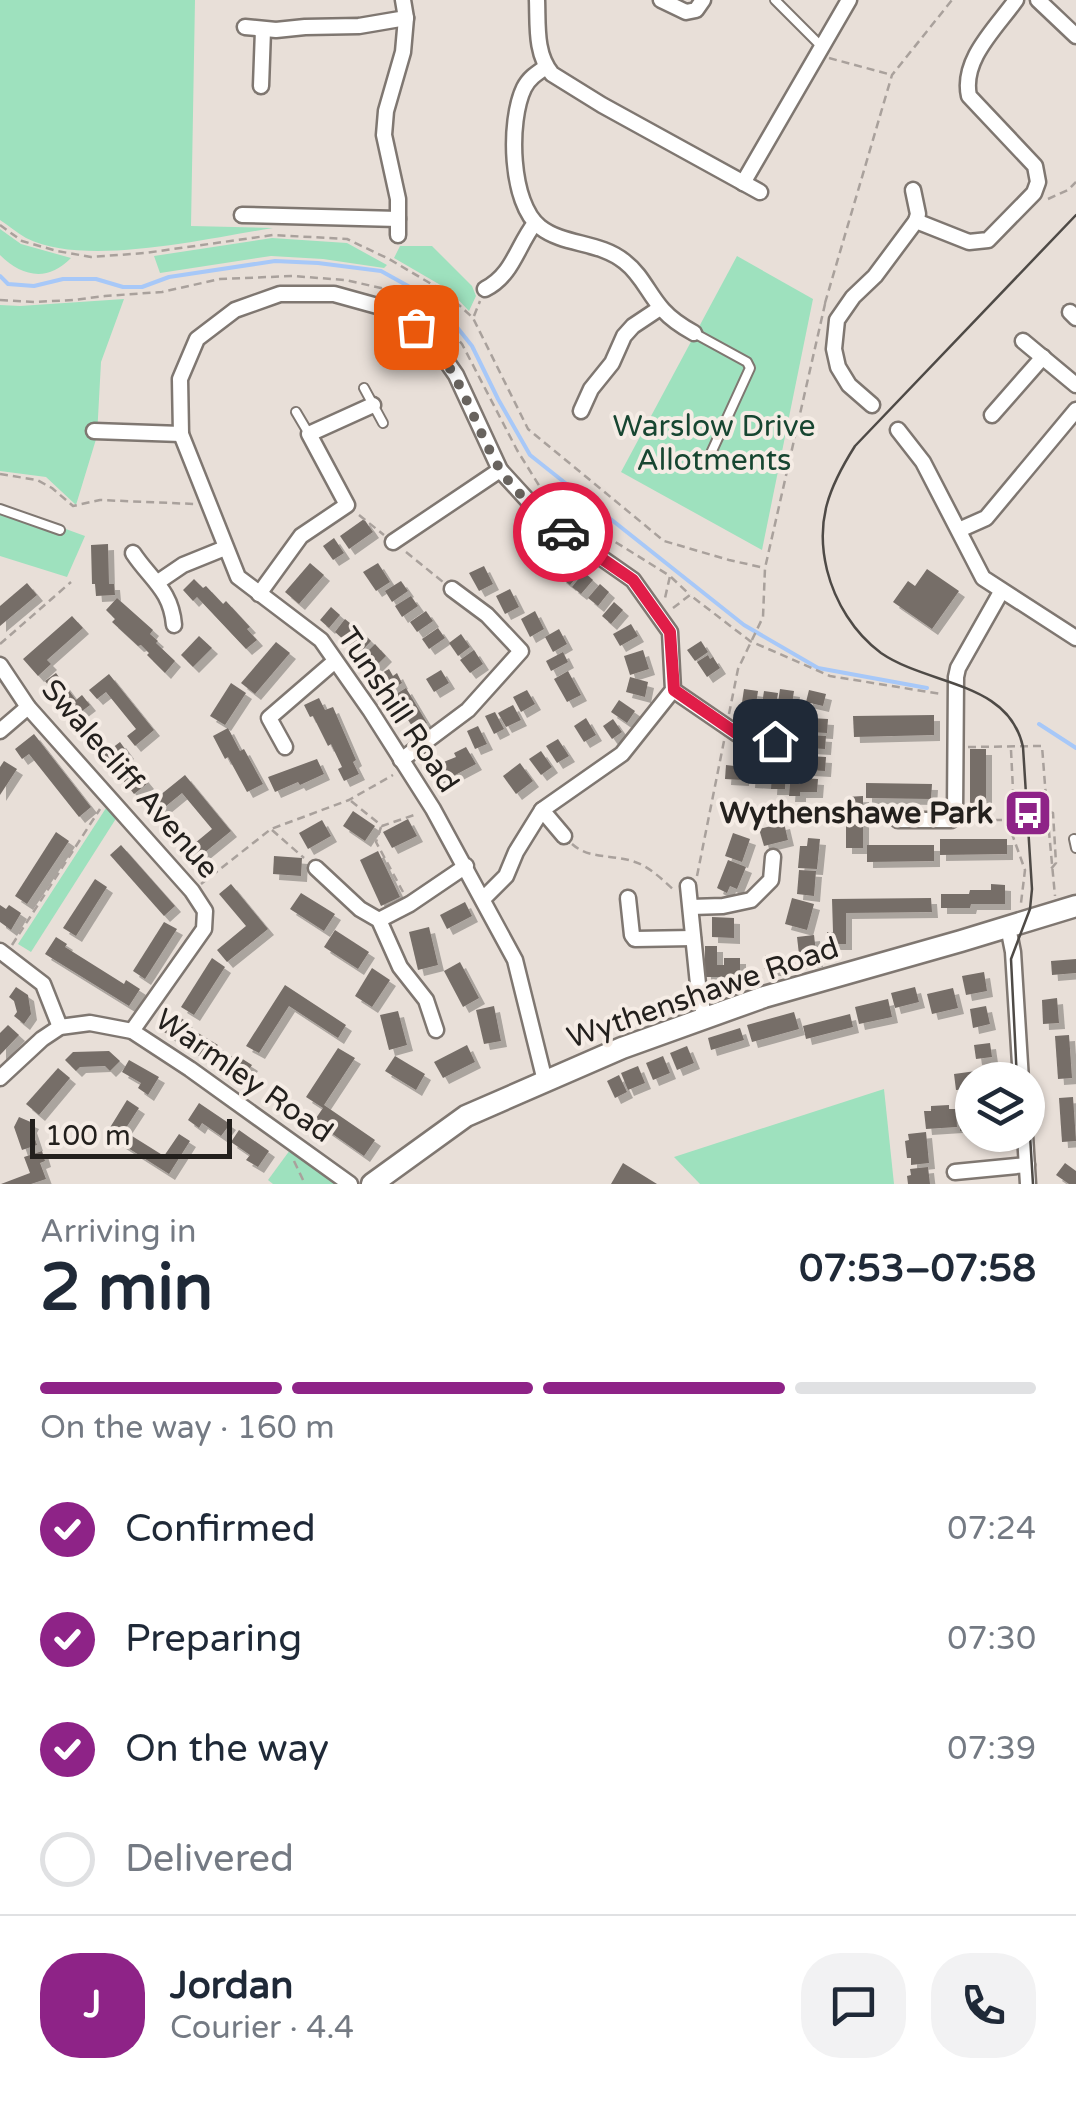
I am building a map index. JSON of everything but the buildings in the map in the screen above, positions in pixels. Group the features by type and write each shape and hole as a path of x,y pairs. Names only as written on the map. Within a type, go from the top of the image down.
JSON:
{"main road":[{"name":"Wythenshawe Road","path":"372,1184 466,1116 622,1048 764,996 1066,909"}],"street":[{"path":"242,215 398,227 396,183 384,134 386,112 403,52 403,0"},
{"path":"537,0 540,52 546,67 566,84 760,192"},
{"path":"661,0 686,12 696,10 703,0"},
{"path":"744,183 849,0"},
{"path":"916,221 970,242 988,240 1034,193 1038,182 1035,166 967,90 966,75 972,61 1016,0"},
{"path":"1038,0 1076,36"},
{"path":"245,27 263,30 360,26 406,18"},
{"path":"261,86 263,30"},
{"path":"546,67 526,85 518,105 522,203 545,231 610,251 636,272 670,318 694,333"},
{"path":"872,405 849,384 838,367 834,348 838,320 853,296 875,276 916,221 913,190"},
{"path":"485,289 503,278 535,222"},
{"name":"Tunshill Road","path":"500,470 456,375 433,342 399,312 334,294 280,294 235,310 197,339 180,379 181,434 238,577 320,640 433,809 515,960 545,1080"},
{"path":"581,411 591,389 612,363 624,336 660,308"},
{"path":"1023,341 1076,384"},
{"path":"992,415 1042,357"},
{"path":"259,594 300,536 347,505 309,434 373,405"},
{"path":"959,530 986,518 1076,410"},
{"path":"898,430 923,462 983,578 1076,638"},
{"path":"94,431 181,434"},
{"path":"393,542 500,470 542,517 633,580 670,632 674,690 622,754 542,810 506,876 483,899"},
{"path":"158,582 183,565 225,548"},
{"path":"133,553 158,582 173,610 174,625"},
{"path":"404,764 468,710 521,651 488,614 452,589"},
{"path":"898,820 952,820 958,668 1000,592"},
{"path":"284,747 269,718 335,661"},
{"name":"Swalecliff Avenue","path":"0,665 28,706 206,910 204,929 132,1031"},
{"path":"674,690 749,742 775,741"},
{"path":"0,732 28,706"},
{"path":"542,810 564,836"},
{"path":"692,907 751,900 771,880 773,856"},
{"path":"379,920 466,866"},
{"path":"316,868 360,909 379,920 400,967 426,1000 436,1030"},
{"path":"688,886 699,994 706,1018"},
{"path":"628,898 635,940 693,938"},
{"path":"1012,926 1020,1062"},
{"path":"0,1078 60,1027 43,984 3,953"},
{"name":"Warmley Road","path":"60,1027 90,1024 132,1031 350,1184"},
{"path":"1026,1152 1028,1184"},
{"path":"955,1172 1027,1165"}],"lane":[{"path":"775,0 820,51"},
{"path":"694,333 744,360 750,368 706,464"},
{"path":"364,388 383,423"},
{"path":"296,412 309,434"},
{"path":"0,509 60,530"}],"path":[{"path":"692,907 738,668 761,621 765,568 825,304 892,76 952,0"},
{"path":"820,51 892,76"},
{"path":"1034,193 1047,199 1076,182"},
{"path":"0,225 22,241 56,251"},
{"path":"0,300 74,300 162,292 220,280 292,276 345,280 409,298 448,327 462,344 540,487 588,525 670,576 752,639 830,676 955,696"},
{"path":"473,318 485,289"},
{"path":"825,304 838,320"},
{"path":"0,474 37,480 73,506 100,500 210,506"},
{"path":"347,505 452,589"},
{"path":"660,619 670,576"},
{"path":"0,644 72,582"},
{"path":"660,619 690,595"},
{"path":"955,746 1042,746 1051,869 1066,909"},
{"path":"952,820 1015,820 1011,747"},
{"path":"192,891 271,830 349,800 404,764"},
{"path":"3,953 108,798"},
{"path":"349,800 382,826"},
{"path":"382,826 433,809"},
{"path":"1047,811 1053,813 1056,863 1051,869"},
{"path":"1007,820 1025,870 1012,926"},
{"path":"382,826 376,842 410,904"},
{"path":"271,830 316,868"},
{"path":"564,836 581,852 636,862 665,881 692,907"}],"green space":[{"path":"0,0 195,0 191,226 273,228 113,251 51,247 26,238 0,220"},
{"path":"0,229 21,244 71,258 53,271 26,272 0,255"},
{"path":"272,238 347,243 387,265 384,268 271,256 160,273 154,256"},
{"path":"400,246 432,246 472,286 476,296 469,311 449,290 394,258"},
{"name":"Warslow Drive Allotments","path":"737,256 813,299 762,550 621,472"},
{"path":"124,299 101,362 97,436 76,505 46,477 0,471 0,305"},
{"path":"0,505 85,536 67,577 0,556"},
{"path":"108,805 117,817 31,952 18,944"},
{"path":"884,1089 894,1184 700,1184 674,1157"},
{"path":"290,1150 338,1184 273,1184 268,1180"}],"waterway":[{"path":"0,276 8,284 34,286 63,279 96,279 123,287 142,287 169,277 275,261 381,271 437,302 472,346 530,455 744,625 818,668 927,688"},
{"path":"1039,724 1076,748"}],"tram line":[{"path":"1016,1062 1011,959 1030,909 1032,889 1023,747 1015,725 985,697 900,664 862,636 835,594 827,570 824,520 832,490 855,446 1076,215"},
{"path":"1031,1152 1033,1184"}],"way so far":[{"path":"416,327 433,342 456,375 500,470 542,517 563,532"}],"place":[{"name":"Wythenshawe Park","path":"1028,813"}],"route":[{"path":"563,532 633,580 670,632 674,690 749,742 775,741"}]}
